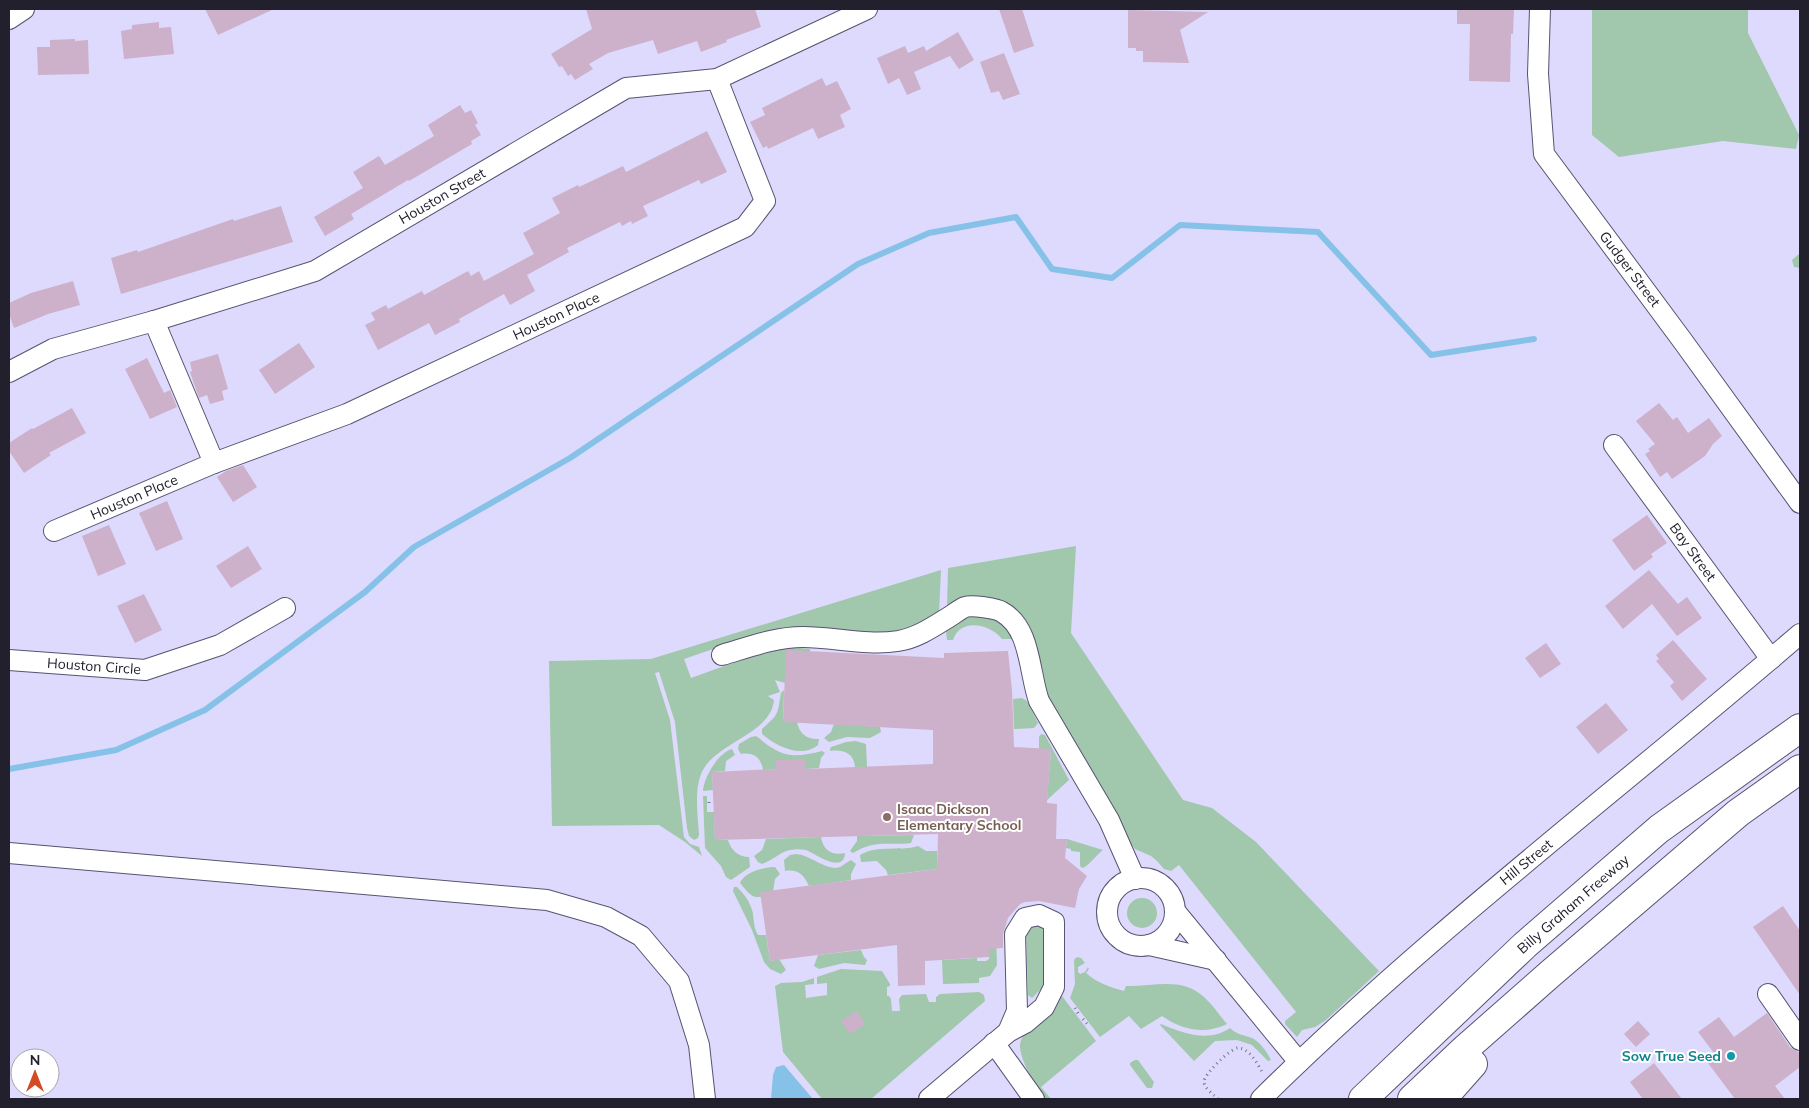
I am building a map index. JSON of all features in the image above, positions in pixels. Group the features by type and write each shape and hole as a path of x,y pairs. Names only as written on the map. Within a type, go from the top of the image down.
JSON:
{"highway":[{"path":"1525,945 1606,853 1705,777 1800,710"},
{"name":"Billy Graham Freeway","path":"1363,1099 1525,945 1659,829 1800,728"},
{"path":"1412,1099 1466,1048 1550,974 1738,814 1800,769"},
{"path":"1443,1099 1550,974"}],"street":[{"path":"9,19 24,9"},
{"name":"Houston Street","path":"9,372 53,350 315,271 626,88 717,79 867,9"},
{"name":"Gudger Street","path":"1540,9 1538,74 1544,154 1800,503"},
{"name":"Houston Place","path":"54,531 214,463 346,414 745,227 765,201 717,79"},
{"path":"154,321 214,463"},
{"name":"Bay Street","path":"1614,444 1771,659"},
{"path":"722,655 777,639 804,637 867,642 898,641 918,636 966,607 982,607 1002,611 1013,621 1022,636 1029,656 1033,684 1039,700 1108,820 1135,879"},
{"name":"Houston Circle","path":"9,660 145,670 220,645 285,608"},
{"name":"Hill Street","path":"1261,1099 1299,1062 1468,910 1800,634"},
{"path":"9,853 547,900 606,916 641,936 679,981 699,1045 705,1099"},
{"path":"1135,879 1147,879 1158,883 1167,890 1173,900 1175,911 1174,923 1168,933 1160,941 1149,945 1137,946 1127,943 1118,937 1108,919 1110,899 1116,890 1124,883 1135,879"},
{"path":"1175,911 1299,1062"},
{"path":"929,1099 1001,1038 1026,1023 1044,1007 1054,986 1054,922 1040,914 1025,918 1015,934 1016,1011 1001,1038"},
{"path":"1149,945 1216,960"},
{"path":"1768,994 1800,1040"},
{"path":"1001,1038 1034,1099"}],"path":[{"path":"1074,1008 1079,1015"},
{"path":"1083,1019 1088,1025"},
{"path":"1218,1099 1204,1085 1203,1079 1206,1073 1237,1048 1245,1051 1252,1058 1264,1077"}],"green space":[{"path":"1592,9 1748,9 1748,33 1799,135 1796,149 1723,141 1619,157 1592,135"},
{"path":"1800,253 1800,268 1794,267 1792,260"},
{"path":"1076,546 1071,633 1183,800 1212,808 1256,842 1379,971 1326,1020 1315,1027 1302,1030 1297,1037 1285,1024 1285,1021 1296,1012 1179,865 1171,871 1164,869 1151,856 1135,849 1125,836 1045,702 1021,622 947,607 948,568"},
{"path":"941,570 939,614 903,633 775,630 757,634 684,659 691,678 763,652 764,654 788,647 810,649 810,652 785,683 775,680 780,692 768,696 774,700 771,712 763,722 717,754 701,774 697,796 699,835 694,840 689,836 687,828 675,722 659,672 655,673 670,720 684,837 690,844 699,847 702,856 659,825 552,826 549,661 651,659"},
{"path":"972,615 996,621 1006,628 1013,639 1002,639 991,630 976,625 962,628 953,640 947,640 946,631 953,622"},
{"path":"784,690 783,721 797,722 804,735 819,739 818,745 811,749 797,751 789,749 774,743 762,734 762,729 777,713 781,693"},
{"path":"1022,698 1027,701 1038,723 1034,728 1014,729 1013,699"},
{"path":"834,724 880,727 881,732 870,738 847,737 829,742 824,738 831,732"},
{"path":"1041,734 1045,735 1069,780 1047,800 1051,750 1039,749 1039,737"},
{"path":"756,736 767,745 789,755 822,751 825,753 821,758 819,768 805,769 776,760 776,769 763,770 756,756 741,754 738,749 739,744"},
{"path":"856,741 866,744 867,767 855,767 850,755 843,751 830,751 831,747"},
{"path":"732,749 735,755 726,761 725,771 712,772 713,790 703,791 706,779 717,760"},
{"path":"703,796 707,796 707,812 714,812 715,840 728,840 736,852 742,856 749,857 750,867 731,880 726,877 721,866 705,848"},
{"path":"914,835 911,843 875,844 853,853 850,851 857,841 857,836"},
{"path":"821,837 826,849 832,853 845,853 840,862 834,863 800,849 786,851 762,864 754,856 762,850 766,839"},
{"path":"1067,839 1103,850 1082,868 1080,866 1080,852 1071,851 1071,849 1066,848"},
{"path":"918,846 926,851 937,851 937,869 888,875 886,870 877,861 861,862 860,855 874,850"},
{"path":"796,854 835,868 851,860 856,864 851,874 851,880 809,886 805,879 797,872 785,871 784,860 790,855"},
{"path":"775,867 780,874 775,879 773,891 767,894 755,897 740,883 750,873 760,869"},
{"path":"734,887 739,889 750,904 758,935 766,935 770,961 779,959 786,970 781,974 770,969 764,962 752,930 733,891"},
{"path":"1142,898 1148,899 1156,907 1156,919 1148,927 1142,928 1136,927 1128,919 1127,913 1128,907 1136,899"},
{"path":"1030,924 1042,926 1043,928 1046,978 1044,986 1032,998 1028,995 1026,930"},
{"path":"996,932 997,965 990,976 979,978 979,983 943,984 942,960 977,958 977,961 986,961 989,959 989,947"},
{"path":"861,950 867,960 865,965 844,963 819,969 814,966 818,955"},
{"path":"1077,957 1081,958 1085,963 1078,967 1080,974 1085,972 1088,967 1089,969 1086,973 1095,979 1124,991 1126,986 1166,984 1186,987 1195,991 1207,1000 1227,1024 1210,1029 1193,1029 1177,1025 1162,1016 1141,1029 1129,1016 1100,1037 1070,998 1075,984 1074,960"},
{"path":"841,969 882,971 890,984 887,987 887,996 891,999 892,1011 900,1011 899,999 902,995 926,994 929,1002 936,1002 936,997 940,994 979,992 984,995 985,1001 871,1099 822,1099 783,1052 775,986 781,983 802,982 814,978 814,984 805,985 806,998 827,995 827,983 817,984 817,977"},
{"path":"1062,996 1096,1041 1041,1087 1051,1099 1043,1099 1025,1066 1020,1043 1024,1034"},
{"path":"1161,1024 1178,1031 1204,1036 1222,1033 1230,1028 1255,1040 1271,1060 1268,1061 1252,1045 1237,1040 1215,1041 1194,1061"},
{"path":"1135,1060 1138,1060 1154,1082 1152,1088 1147,1088 1130,1065"}],"water":[{"path":"784,1065 813,1099 771,1099 773,1075 776,1067"}],"building":[{"path":"205,9 274,9 218,35"},
{"path":"586,9 755,9 761,27 701,52 697,41 658,54 653,40 608,53 589,64 593,69 575,80 571,74 568,76 562,66 559,67 551,54 592,29"},
{"path":"999,9 1022,9 1034,46 1014,53"},
{"path":"1457,9 1514,9 1513,34 1511,34 1510,82 1469,81 1470,24 1457,24"},
{"path":"1128,10 1208,12 1180,30 1189,63 1143,62 1143,51 1136,51 1136,48 1128,48"},
{"path":"159,22 159,28 171,27 174,54 124,59 121,31 132,29 132,25"},
{"path":"958,32 974,60 959,69 950,56 914,72 921,89 907,95 899,78 888,84 877,58 905,46 908,53 924,46 926,51"},
{"path":"75,39 75,41 88,40 89,74 38,75 37,47 50,47 50,40"},
{"path":"1004,53 1020,94 1003,100 999,91 991,93 980,62"},
{"path":"822,78 826,86 837,81 851,109 840,115 845,127 818,139 813,128 768,149 767,146 763,148 750,122 765,115 762,108"},
{"path":"460,105 465,113 471,110 478,123 475,125 481,135 471,141 472,144 351,214 354,219 325,236 314,217 363,188 353,172 379,156 385,165 434,136 428,125"},
{"path":"707,131 727,172 701,184 699,180 643,206 648,216 632,224 631,221 622,226 620,222 567,248 569,252 527,275 535,291 510,305 504,294 459,319 460,322 435,335 429,323 378,350 365,325 375,320 371,313 386,305 388,309 422,291 424,295 468,271 471,276 479,271 484,281 534,254 523,233 560,213 552,198 623,166 626,172"},
{"path":"281,206 293,242 121,294 111,258 137,250 138,252 233,219 234,221"},
{"path":"73,281 80,305 48,314 14,328 9,314 9,303 31,293"},
{"path":"299,343 315,367 275,394 259,370"},
{"path":"218,354 228,389 222,391 224,400 210,404 207,395 199,398 190,372 192,371 190,362"},
{"path":"147,358 164,393 170,390 177,407 150,419 125,369"},
{"path":"1659,403 1673,420 1677,417 1688,433 1709,418 1722,436 1713,444 1705,456 1672,479 1667,472 1660,477 1645,454 1655,444 1636,421"},
{"path":"72,408 86,433 49,453 51,455 24,473 9,451 9,443 32,428"},
{"path":"243,465 257,487 233,502 217,477 226,471"},
{"path":"167,501 183,539 156,551 139,513"},
{"path":"1647,515 1667,543 1651,554 1653,557 1634,571 1612,540"},
{"path":"109,525 126,564 98,576 82,536"},
{"path":"248,546 262,569 231,588 216,566"},
{"path":"1649,570 1678,604 1687,597 1702,618 1677,636 1652,604 1623,629 1605,606"},
{"path":"144,594 162,630 135,643 117,606"},
{"path":"1673,640 1707,679 1682,701 1670,686 1674,682 1656,661 1659,659 1656,655"},
{"path":"1546,643 1561,664 1540,678 1525,658"},
{"name":"Isaac Dickson Elementary School","path":"786,650 944,658 944,653 1008,651 1012,690 1014,747 1051,749 1047,803 1057,804 1056,839 1067,839 1065,858 1087,876 1079,889 1075,908 1039,901 1020,904 1008,918 1003,934 1003,948 989,949 989,957 925,961 925,985 898,986 897,945 770,961 760,892 937,869 938,834 715,840 712,772 776,769 776,760 805,759 805,769 933,764 933,730 783,722"},
{"path":"1606,703 1628,730 1598,754 1576,727"},
{"path":"1783,906 1800,931 1800,995 1753,927"},
{"path":"857,1011 865,1024 850,1034 841,1021"},
{"path":"1767,1013 1790,1047 1800,1053 1800,1067 1775,1086 1785,1099 1735,1099 1705,1059 1714,1053 1698,1032 1719,1017 1734,1037"},
{"path":"1638,1021 1650,1034 1636,1047 1624,1034"},
{"path":"1654,1063 1682,1099 1643,1099 1630,1082"}],"waterway":[{"path":"9,769 116,750 205,710 365,592 414,547 570,458 858,264 929,233 1016,217 1052,269 1112,278 1180,225 1318,232 1431,355 1534,339"}],"place":[{"name":"Isaac Dickson Elementary School","path":"887,817"},
{"name":"Sow True Seed","path":"1731,1056"}]}
